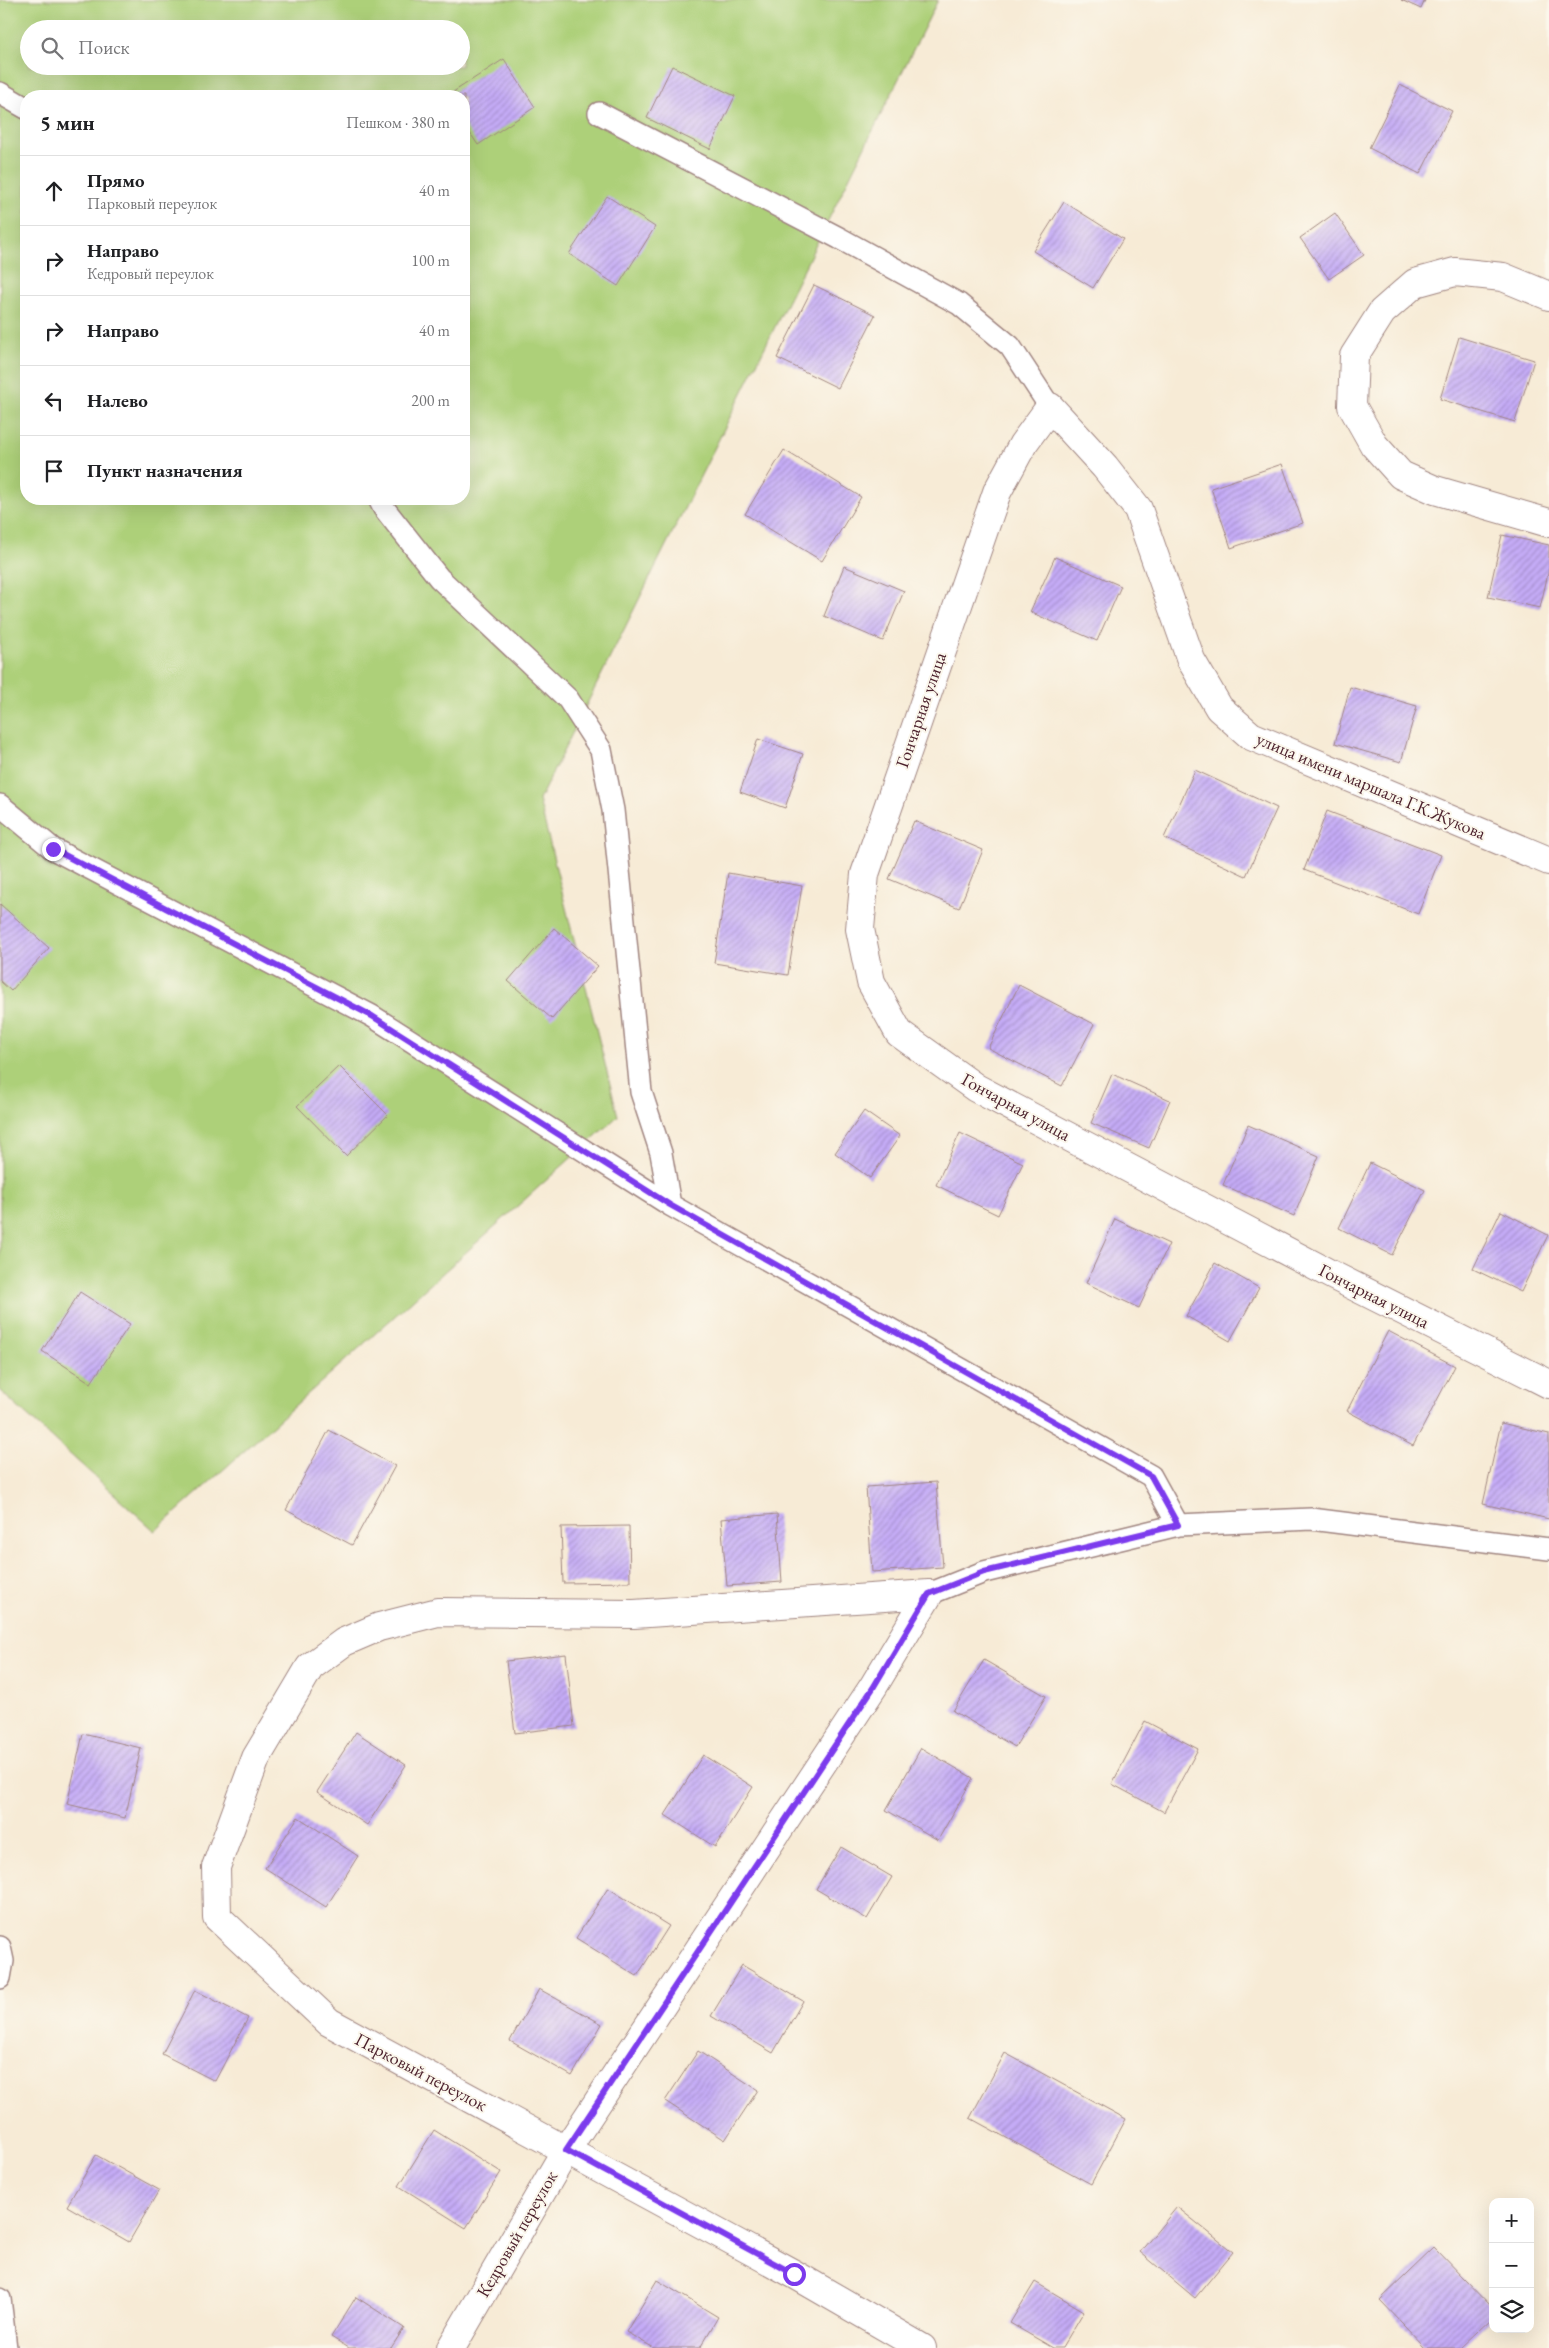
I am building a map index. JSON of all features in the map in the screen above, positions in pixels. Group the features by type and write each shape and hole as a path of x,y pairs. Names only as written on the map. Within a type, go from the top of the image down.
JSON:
{"street":[{"path":"1549,296 1503,277 1455,272 1414,283 1382,312 1354,356 1352,406 1374,445 1401,475 1435,490 1549,523"},
{"name":"улица имени маршала Г.К.Жукова","path":"1050,407 1105,467 1138,509 1190,660 1219,708 1251,736 1549,861"},
{"name":"Гончарная улица","path":"1050,407 1023,444 997,492 864,874 860,928 871,982 899,1033 976,1088 1334,1276 1549,1384"},
{"name":"Парковый переулок","path":"922,2348 794,2274 330,2022 217,1916 216,1867 256,1758 310,1667 344,1642 379,1627 438,1612 634,1614 929,1594"},
{"name":"Кедровый переулок","path":"451,2348 566,2150 873,1688 929,1594"}],"lane":[{"path":"0,93 20,105"},
{"path":"599,113 839,238 959,304 1010,346 1050,407"},
{"path":"382,505 439,578 568,698 601,750 613,810 641,1092 661,1153 670,1205"},
{"path":"0,805 53,849 372,1016 670,1205 1151,1476 1178,1525"},
{"path":"929,1594 984,1572 1178,1525 1312,1519 1549,1548"},
{"path":"0,1947 3,1961 0,1978"},
{"path":"0,2299 6,2348"}],"green space":[{"path":"0,0 938,0 539,800 618,1116 155,1531 0,1391"}],"building":[{"path":"1401,0 1425,0 1421,9"},
{"path":"504,59 535,107 478,145 470,133 470,90 456,90"},
{"path":"672,66 735,96 710,149 647,118"},
{"path":"1400,85 1452,111 1420,174 1369,148"},
{"path":"607,196 655,227 618,286 569,254"},
{"path":"1064,202 1123,239 1093,288 1033,251"},
{"path":"1335,213 1364,255 1329,279 1300,238"},
{"path":"814,285 875,315 838,388 777,358"},
{"path":"1459,337 1534,360 1515,422 1440,399"},
{"path":"784,450 861,497 822,561 745,514"},
{"path":"1282,464 1303,523 1231,548 1211,488"},
{"path":"1502,535 1549,545 1549,569 1540,608 1488,597"},
{"path":"1055,557 1121,586 1097,641 1030,612"},
{"path":"844,566 904,591 883,641 824,616"},
{"path":"1350,687 1417,706 1401,762 1335,743"},
{"path":"758,739 803,754 785,808 740,792"},
{"path":"1195,770 1277,808 1246,876 1164,838"},
{"path":"1327,811 1441,855 1418,914 1304,870"},
{"path":"914,821 983,850 959,908 889,879"},
{"path":"728,873 802,886 788,975 714,963"},
{"path":"0,904 49,948 11,991 0,981"},
{"path":"554,928 598,966 552,1019 508,981"},
{"path":"1019,985 1094,1024 1062,1086 988,1048"},
{"path":"339,1066 388,1115 346,1156 297,1106"},
{"path":"1112,1074 1170,1100 1149,1148 1091,1123"},
{"path":"864,1111 900,1136 870,1178 835,1153"},
{"path":"1248,1125 1319,1156 1294,1216 1223,1185"},
{"path":"960,1133 1023,1163 998,1215 936,1185"},
{"path":"1370,1163 1425,1190 1392,1255 1339,1228"},
{"path":"1501,1211 1548,1235 1521,1292 1473,1269"},
{"path":"1115,1219 1169,1244 1139,1308 1086,1283"},
{"path":"1215,1263 1259,1288 1230,1341 1186,1316"},
{"path":"80,1292 130,1324 91,1383 42,1351"},
{"path":"1388,1331 1455,1366 1413,1446 1347,1411"},
{"path":"1501,1423 1549,1434 1549,1519 1483,1504"},
{"path":"329,1430 395,1466 352,1545 286,1510"},
{"path":"936,1482 943,1567 872,1572 866,1487"},
{"path":"777,1514 782,1582 727,1586 721,1519"},
{"path":"629,1526 630,1582 563,1583 561,1527"},
{"path":"566,1654 574,1726 515,1733 506,1661"},
{"path":"984,1660 1046,1696 1015,1747 953,1711"},
{"path":"1145,1721 1198,1749 1164,1812 1112,1784"},
{"path":"356,1732 406,1765 367,1825 317,1792"},
{"path":"83,1734 141,1748 125,1818 67,1804"},
{"path":"921,1748 973,1778 938,1840 886,1810"},
{"path":"703,1755 753,1787 715,1847 665,1815"},
{"path":"298,1817 358,1856 326,1907 265,1868"},
{"path":"841,1847 892,1877 867,1919 816,1889"},
{"path":"608,1888 669,1926 637,1976 576,1938"},
{"path":"742,1965 803,2001 773,2053 711,2016"},
{"path":"539,1989 602,2024 572,2076 510,2041"},
{"path":"195,1990 248,2018 215,2081 162,2054"},
{"path":"698,2051 758,2090 725,2140 665,2101"},
{"path":"1005,2053 1126,2119 1091,2184 970,2118"},
{"path":"434,2130 501,2172 466,2228 399,2186"},
{"path":"96,2155 159,2190 129,2242 67,2206"},
{"path":"1177,2207 1233,2252 1195,2298 1140,2252"},
{"path":"1434,2248 1489,2305 1489,2322 1461,2348 1426,2348 1380,2300"},
{"path":"657,2280 718,2317 700,2348 654,2348 626,2332"},
{"path":"1035,2282 1084,2311 1062,2348 1053,2348 1010,2323"},
{"path":"356,2297 404,2328 391,2348 349,2348 331,2337"}],"route":[{"path":"53,849 372,1016 670,1205 1151,1476 1178,1525 984,1572 929,1594 873,1688 566,2150 794,2274"}]}
